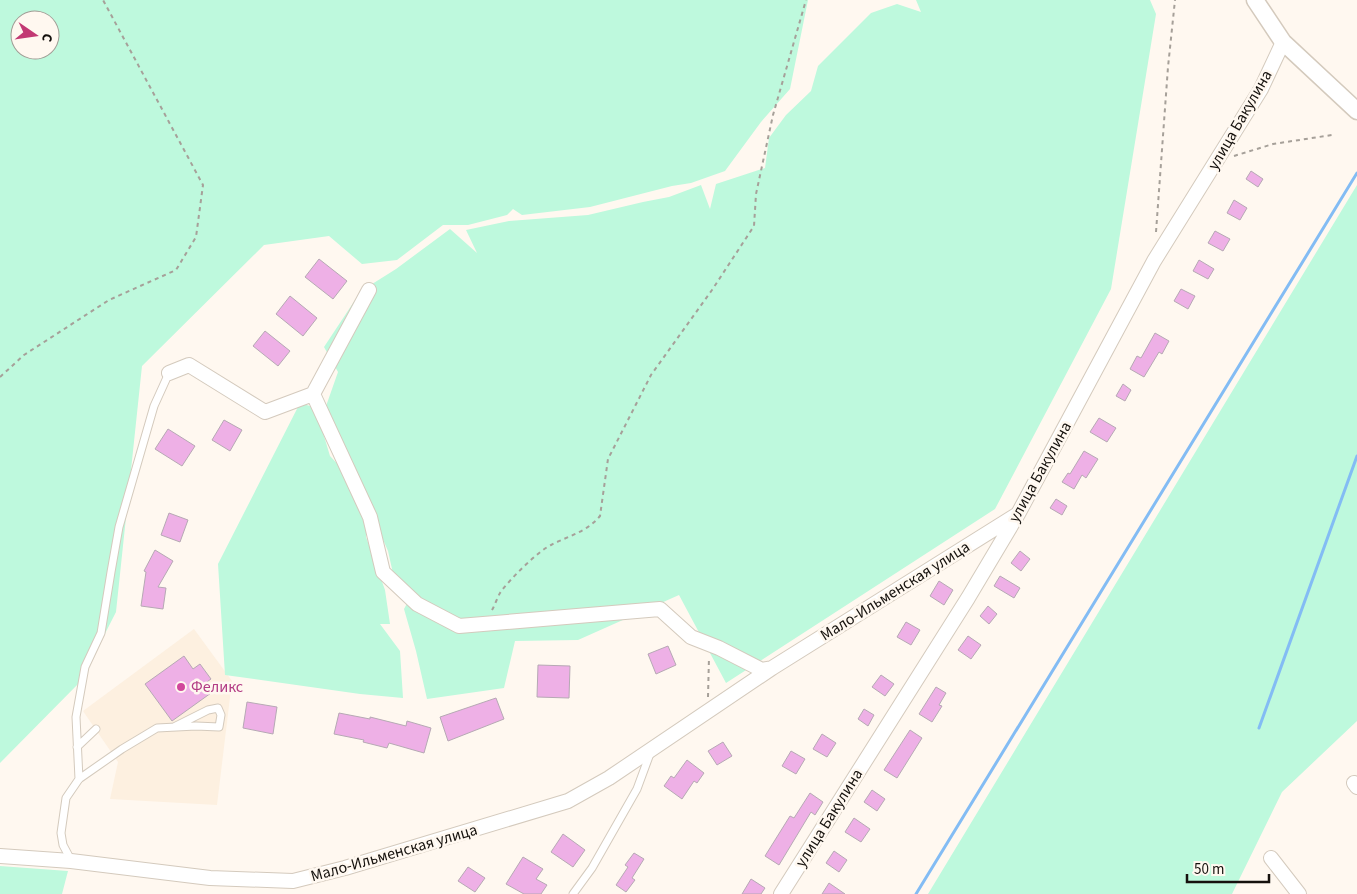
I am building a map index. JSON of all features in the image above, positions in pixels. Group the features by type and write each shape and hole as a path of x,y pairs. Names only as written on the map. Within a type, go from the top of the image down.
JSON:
{"street":[{"path":"1255,0 1283,42 1357,111"},
{"name":"улица Бакулина","path":"781,894 963,607 1018,514 1154,261 1261,89 1283,42"},
{"path":"169,373 189,365 266,412 313,394 369,290"},
{"path":"313,394 370,517 382,572 416,604 459,626 660,608 690,637 762,670 772,668"},
{"name":"Мало-Ильменская улица","path":"0,856 71,861 294,887 354,865 568,801 609,778 772,668 1018,514"},
{"path":"1271,858 1299,894"}],"lane":[{"path":"79,779 76,718 85,667 101,633 119,528 154,406 169,373"},
{"path":"71,861 63,845 61,833 66,798 79,779 122,749 157,728 219,727 221,716 218,708 208,710 174,727"},
{"path":"77,747 96,729"},
{"path":"573,894 592,868 638,789 651,751"}],"path":[{"path":"0,376 24,355 109,300 176,270 196,237 203,184 103,0"},
{"path":"486,624 500,593 519,572 549,545 580,532 595,522 600,516 608,459 651,375 712,290 754,226 756,194 773,115 806,0"},
{"path":"1156,232 1168,67 1175,0"},
{"path":"1232,157 1239,153 1273,144 1332,135"},
{"path":"707,712 710,672 708,645"}],"shaded area":[{"name":"Феликс","path":"194,629 232,681 217,805 110,799 118,762 83,711"}],"green space":[{"path":"0,0 808,0 790,89 761,122 725,171 691,183 590,207 522,215 513,209 507,215 468,225 443,225 397,260 362,264 329,236 264,245 142,366 116,612 81,681 0,763"},
{"path":"916,0 1150,0 1156,14 1111,289 995,509 726,683 679,595 578,640 515,641 504,688 427,699 404,609 411,596 396,587 388,551 368,505 366,537 385,590 390,624 380,624 400,651 403,698 360,694 225,675 218,564 300,403 320,409 321,426 330,456 363,491 325,409 338,372 324,347 361,291 396,269 450,229 477,253 466,230 509,221 588,215 669,197 701,185 710,209 716,184 765,168 769,138 786,115 811,91 818,66 871,13 897,4 921,12"},
{"path":"1357,185 1357,721 1282,792 1232,894 928,894"},
{"path":"0,866 68,871 62,894 0,894"}],"building":[{"path":"1251,171 1263,179 1258,187 1246,179"},
{"path":"1234,200 1247,208 1240,220 1227,213"},
{"path":"1215,231 1230,239 1223,251 1208,243"},
{"path":"319,259 347,281 333,299 305,277"},
{"path":"1199,260 1214,269 1208,279 1193,271"},
{"path":"1181,289 1195,296 1188,309 1174,301"},
{"path":"290,296 317,318 303,336 276,314"},
{"path":"265,331 290,351 278,366 253,346"},
{"path":"1155,333 1169,341 1162,354 1159,352 1144,377 1130,369 1137,356 1141,358"},
{"path":"1123,384 1131,390 1125,401 1116,396"},
{"path":"1099,418 1116,428 1107,442 1090,432"},
{"path":"224,420 242,430 230,451 212,440"},
{"path":"168,429 195,446 182,466 155,449"},
{"path":"1084,451 1098,459 1086,478 1082,475 1074,489 1062,482 1068,473 1070,474"},
{"path":"1056,499 1067,506 1062,515 1050,508"},
{"path":"169,513 188,520 180,542 161,535"},
{"path":"155,550 173,561 158,587 166,588 163,609 141,606 146,572 144,571"},
{"path":"1020,551 1030,559 1021,571 1011,563"},
{"path":"1000,576 1020,588 1014,598 994,586"},
{"path":"939,581 953,590 944,605 930,596"},
{"path":"988,606 997,614 989,624 980,616"},
{"path":"906,622 920,630 911,645 897,637"},
{"path":"968,636 981,645 971,659 958,650"},
{"path":"668,646 676,665 656,674 648,654"},
{"path":"184,656 193,669 200,664 211,679 204,684 211,693 172,721 145,684"},
{"path":"538,665 570,666 569,698 537,697"},
{"path":"881,675 894,684 885,696 872,687"},
{"path":"936,687 946,693 939,705 942,706 932,722 919,714"},
{"path":"496,698 504,719 448,741 440,717"},
{"path":"247,702 277,707 273,734 243,728"},
{"path":"864,709 874,715 868,726 858,719"},
{"path":"339,713 370,719 370,717 406,726 407,721 431,728 424,753 389,743 387,748 363,742 364,740 334,734"},
{"path":"910,730 922,738 897,778 884,770"},
{"path":"822,734 836,743 827,757 813,749"},
{"path":"723,742 732,756 717,765 708,751"},
{"path":"791,751 805,759 796,774 782,766"},
{"path":"687,760 704,773 697,783 694,781 682,799 664,786 671,776 674,778"},
{"path":"872,790 885,799 877,811 864,802"},
{"path":"810,793 823,802 815,815 811,812 779,865 765,856 790,816 794,818"},
{"path":"854,818 870,829 861,842 845,832"},
{"path":"563,834 585,850 573,867 551,852"},
{"path":"834,851 847,860 839,872 826,863"},
{"path":"634,853 644,859 632,878 635,880 626,892 616,885 628,867 625,865"},
{"path":"523,857 543,869 536,879 547,885 541,894 524,894 506,884"},
{"path":"468,867 485,878 475,892 458,881"},
{"path":"751,879 765,888 761,894 742,894"},
{"path":"829,883 845,894 822,894"}],"waterway":[{"path":"916,894 1357,173"},
{"path":"1259,728 1357,456"}],"place":[{"name":"Феликс","path":"181,687"}]}
